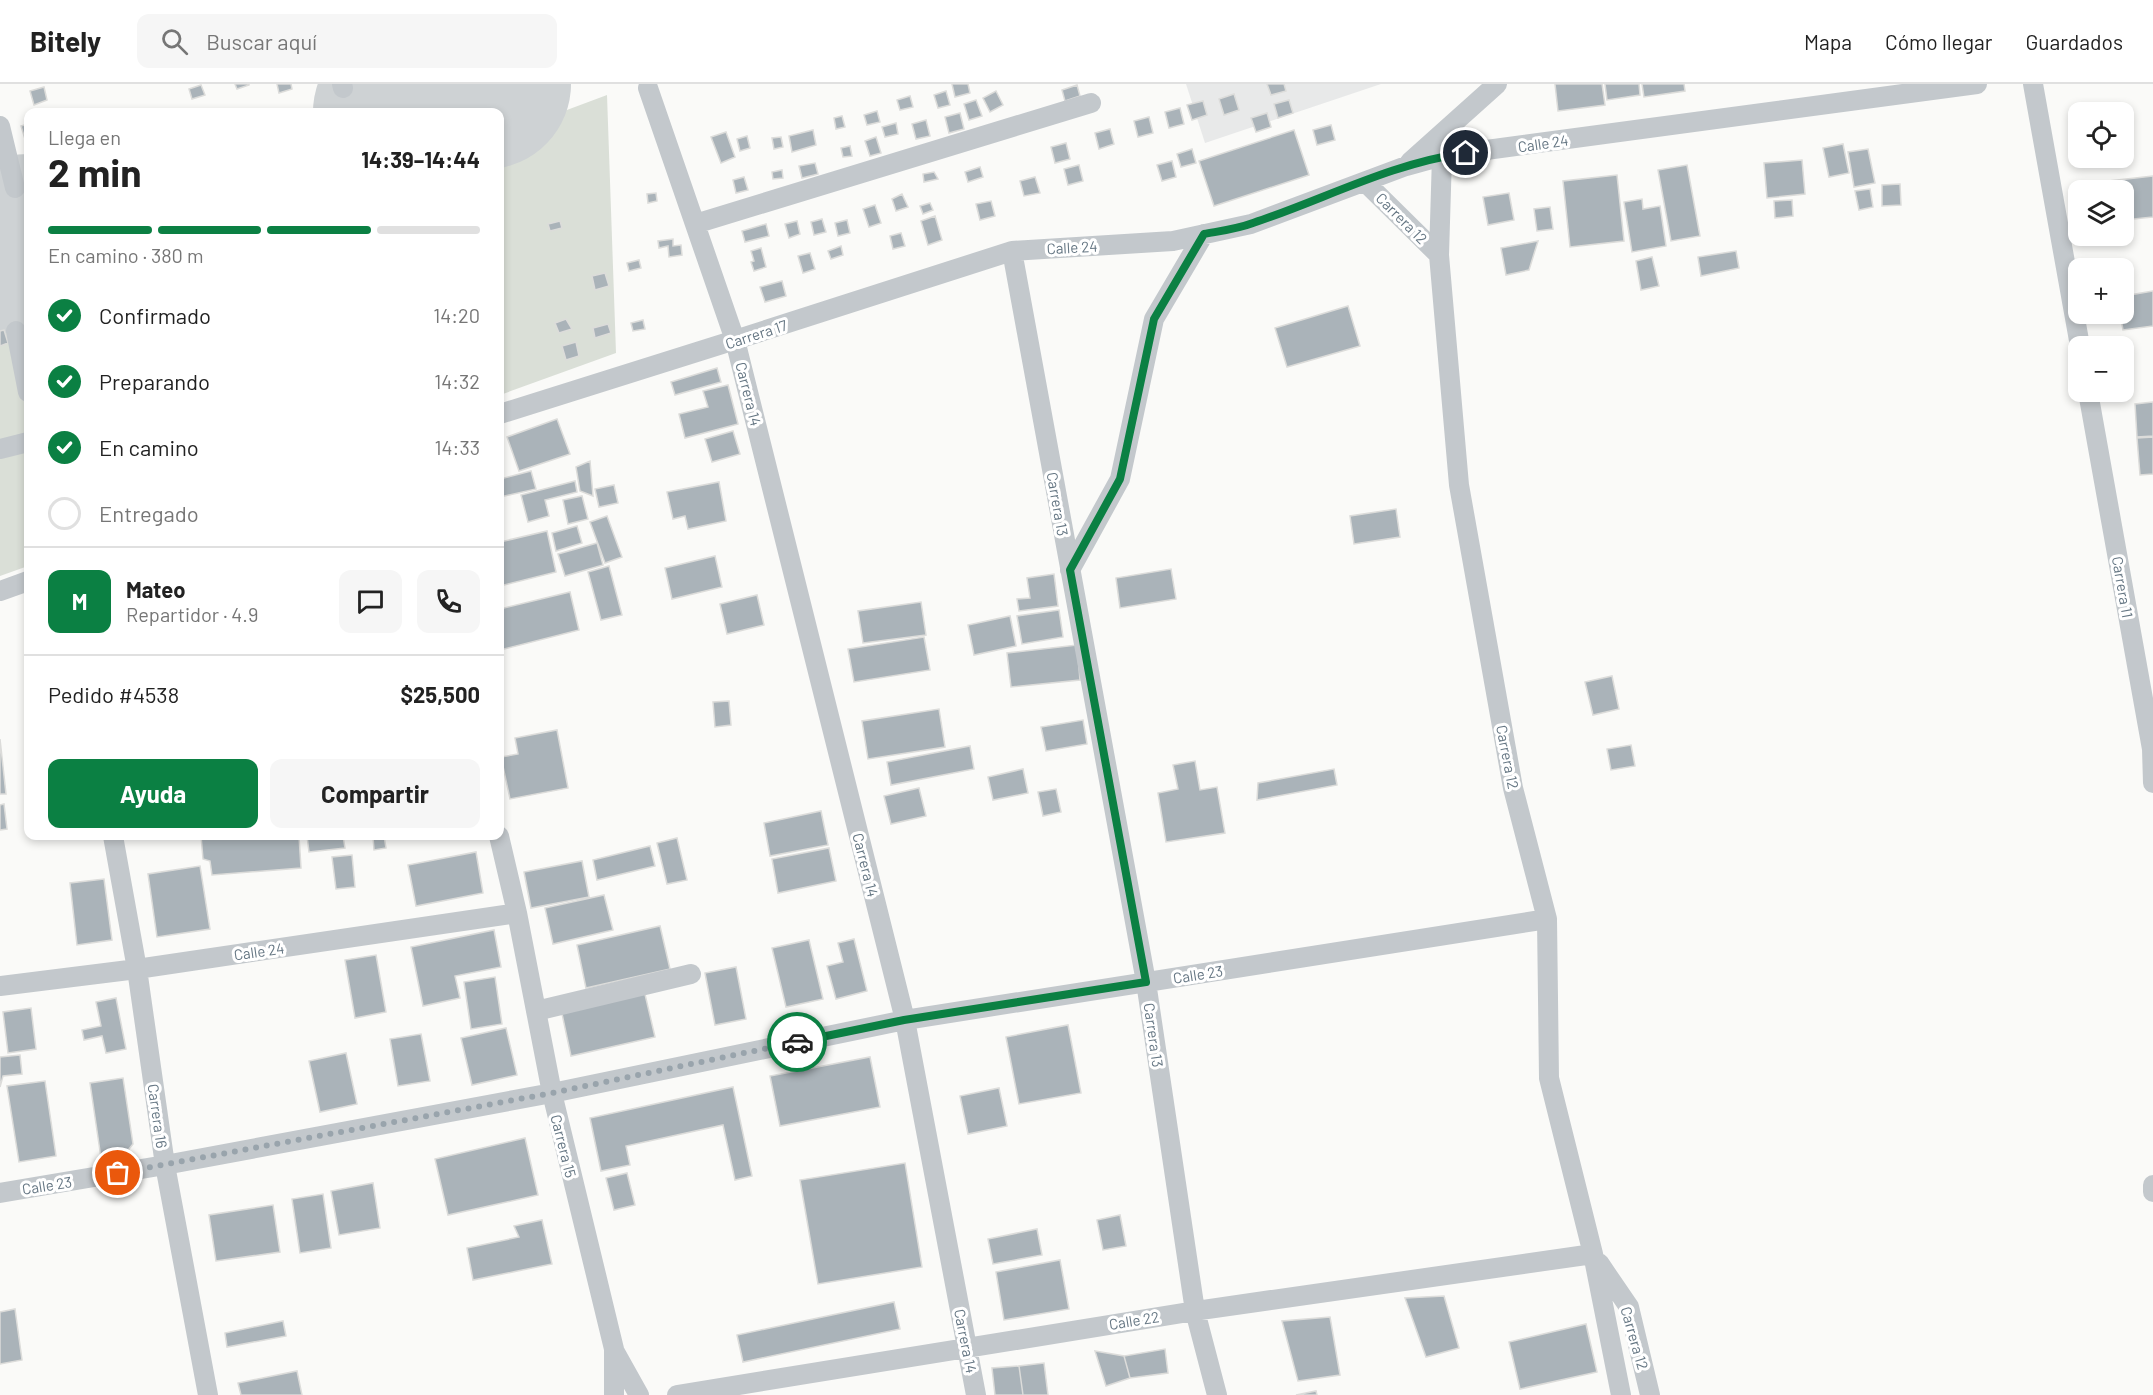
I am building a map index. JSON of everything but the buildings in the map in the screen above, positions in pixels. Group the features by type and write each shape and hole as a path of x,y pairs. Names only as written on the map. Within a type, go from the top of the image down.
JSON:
{"street":[{"path":"1406,166 1497,84"},
{"name":"Calle 24","path":"1012,251 1173,241 1251,224 1406,166 1442,156 1977,84"},
{"path":"2033,84 2078,336"},
{"name":"Carrera 14","path":"648,88 735,340 904,1020 976,1395"},
{"path":"695,224 1090,103"},
{"path":"0,126 15,188"},
{"name":"Carrera 12","path":"1442,156 1439,255 1459,485 1513,788 1547,919 1550,1078 1593,1254 1621,1395"},
{"name":"Carrera 12","path":"1365,182 1439,255"},
{"path":"1070,570 1120,479 1154,319 1204,234"},
{"name":"Carrera 17","path":"504,413 1012,251"},
{"name":"Carrera 13","path":"1012,251 1146,982 1195,1311 1217,1395"},
{"path":"16,331 24,372"},
{"name":"Carrera 11","path":"2090,402 2152,748 2153,783"},
{"path":"0,449 24,443"},
{"path":"0,591 24,582"},
{"name":"Carrera 16","path":"113,840 137,969 165,1166 208,1395"},
{"name":"Carrera 15","path":"500,840 517,913 552,1093 614,1349 614,1395"},
{"name":"Calle 24","path":"0,986 137,969 517,913"},
{"name":"Calle 23","path":"0,1193 165,1166 552,1093 904,1020 1547,919"},
{"path":"536,1011 691,974"},
{"path":"2153,1185 2153,1192"},
{"name":"Carrera 12","path":"1593,1254 1629,1307 1650,1395"},
{"name":"Calle 22","path":"678,1395 1195,1311 1593,1254"},
{"name":"Carrera 15","path":"614,1349 639,1395"}],"shaded area":[{"path":"1186,84 1381,84 1205,143"},
{"path":"607,95 616,353 504,394 504,134"},
{"path":"24,314 24,567 0,576 0,323"}],"runway":[{"path":"411,108 486,84"},
{"path":"0,248 24,240"}],"way so far":[{"path":"118,1173 552,1093 797,1042"}],"route":[{"path":"797,1042 904,1020 1146,982 1070,570 1120,479 1154,319 1204,234 1251,224 1406,166 1442,156 1466,153"}]}
